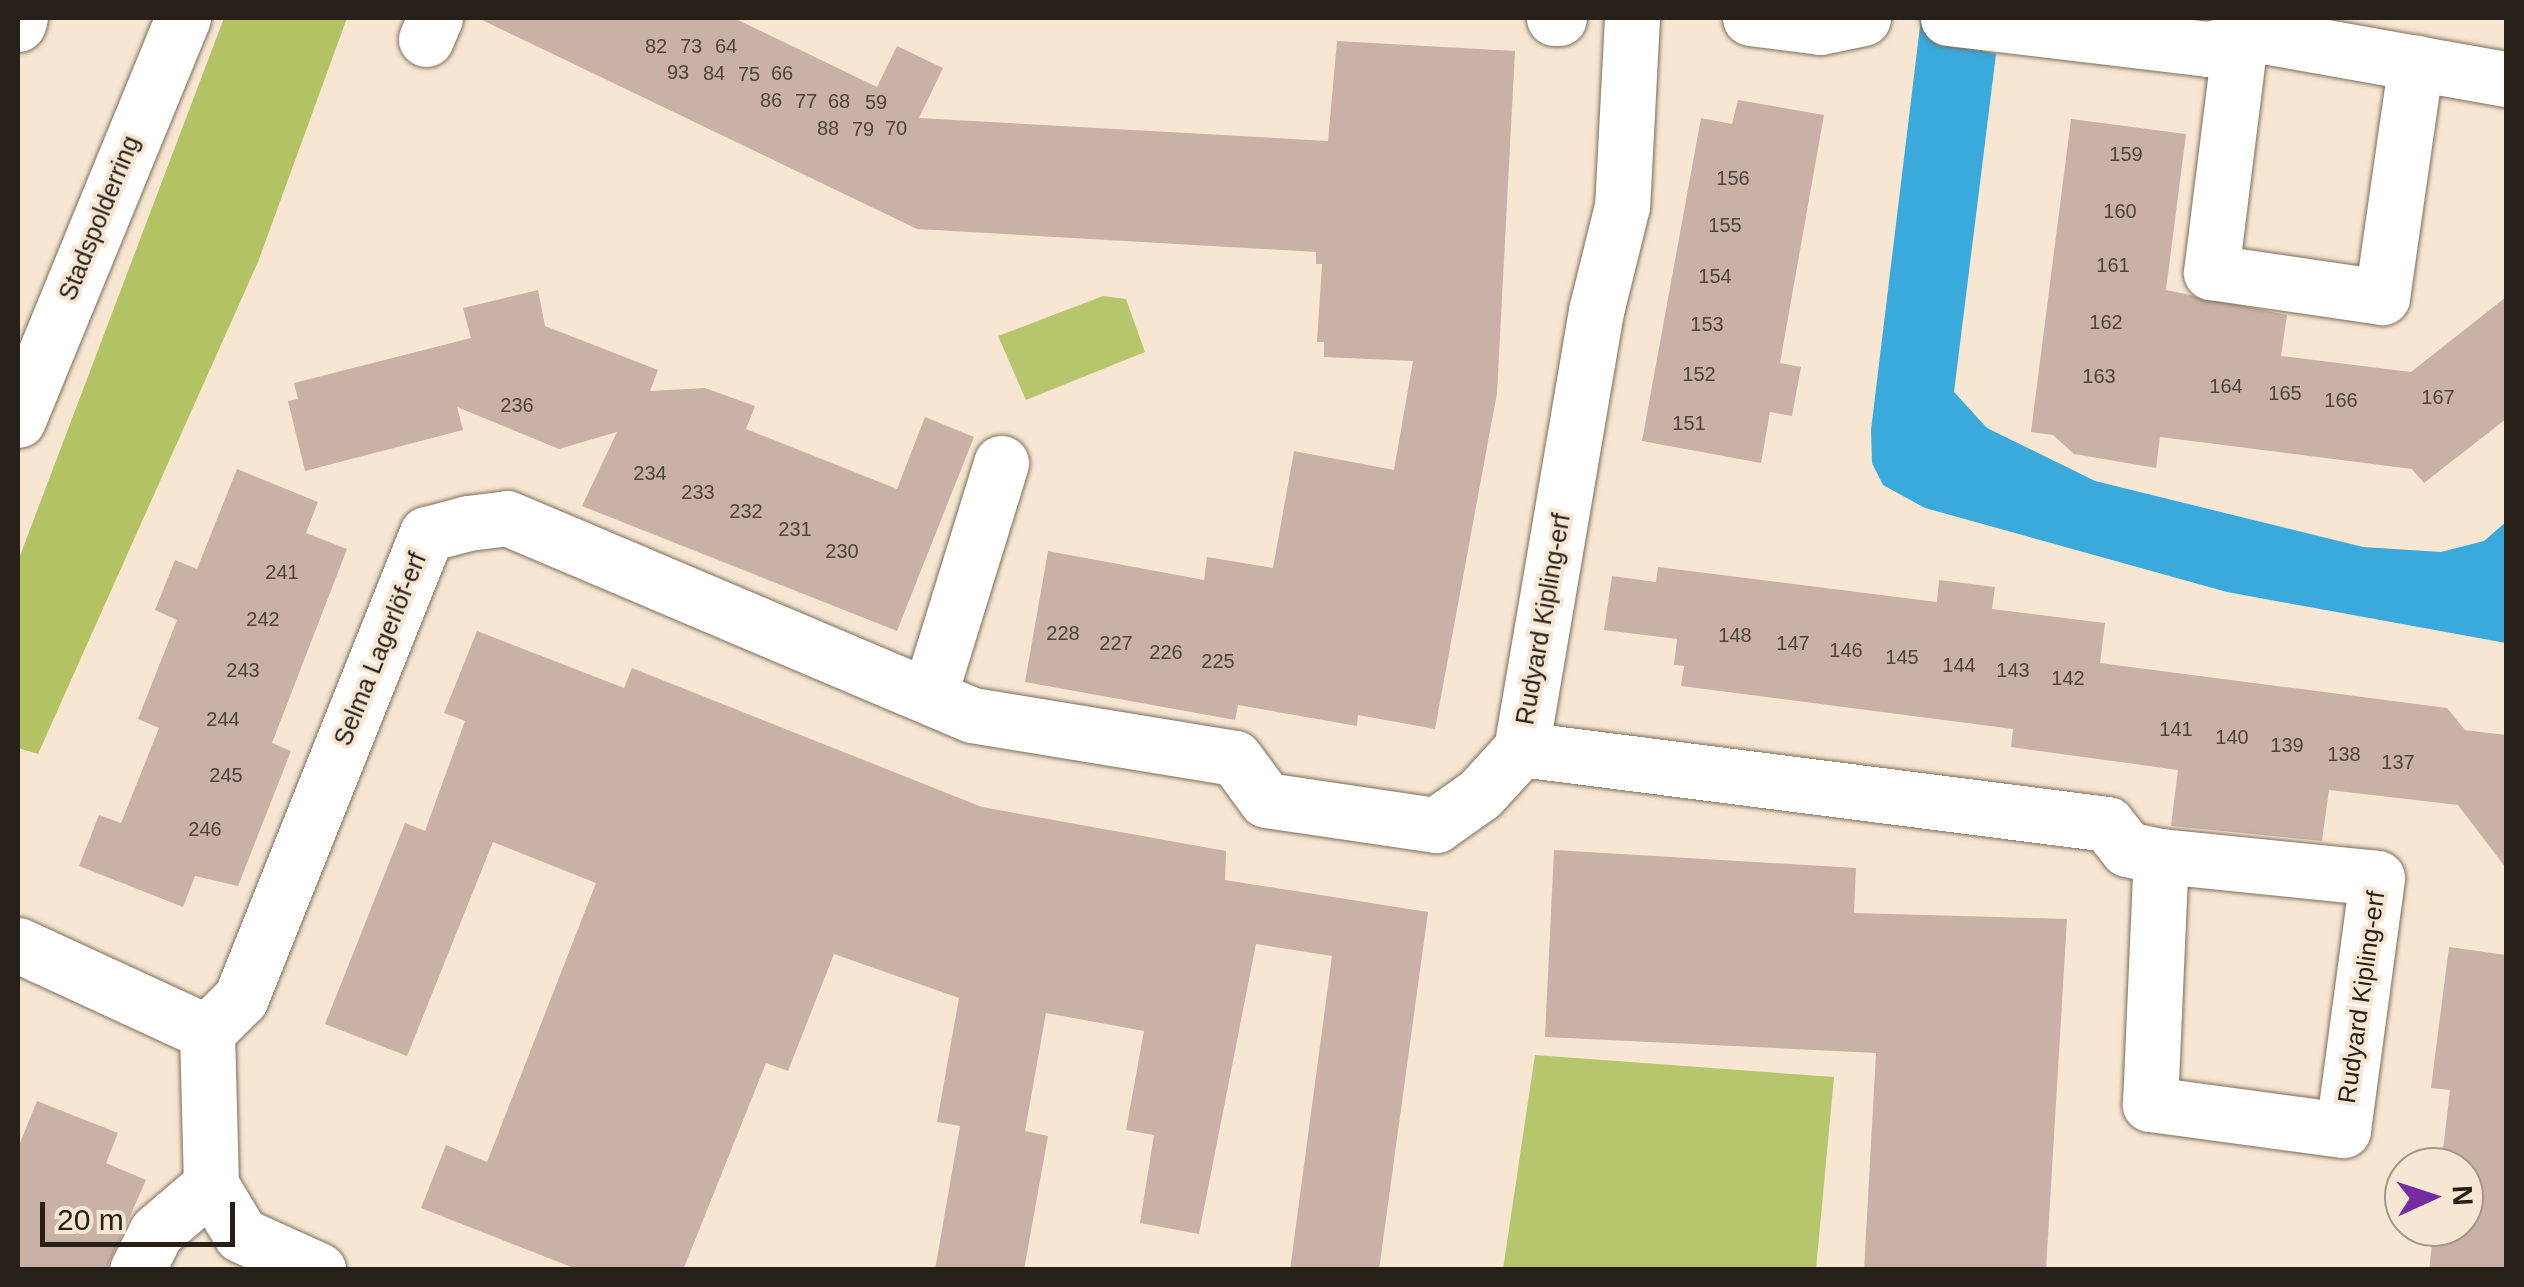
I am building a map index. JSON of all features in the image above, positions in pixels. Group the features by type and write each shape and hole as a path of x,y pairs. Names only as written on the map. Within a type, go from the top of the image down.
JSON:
{"street":[{"name":"Stadspolderring","path":"18,420 183,18"},
{"name":"Rudyard Kipling-erf","path":"1632,18 1622,206 1596,311 1521,749 2107,824 2127,849 2161,856 2377,878 2343,1130 2150,1104 2161,856"},
{"path":"1750,18 1820,27 1863,18"},
{"path":"1966,20 2208,49 2264,36 2506,78"},
{"path":"2240,40 2211,272 2382,297 2416,62"},
{"path":"929,696 1000,463"},
{"name":"Selma Lagerlöf-erf","path":"206,1032 241,998 427,534 506,518 972,715 1235,758 1266,800 1436,826 1480,794 1521,749"},
{"path":"18,945 206,1032 211,1185 241,1235 318,1270"},
{"path":"136,1270 156,1232 211,1185"}],"green space":[{"path":"224,18 347,18 258,262 38,754 18,748 18,561"},
{"path":"1103,296 1126,299 1145,352 1026,400 998,336"},
{"path":"1535,1055 1834,1077 1816,1269 1503,1269"}],"water":[{"path":"1921,18 1985,18 1982,51 1996,54 1954,392 1987,428 2095,481 2363,547 2441,552 2484,541 2506,522 2506,643 2227,592 1925,508 1883,485 1872,463 1871,430"}],"building":[{"path":"478,18 734,18 877,87 897,46 943,68 919,118 1328,141 1337,41 1515,51 1497,393 1435,729 1358,715 1357,726 1238,705 1235,720 1025,682 1048,551 1204,580 1207,557 1273,568 1294,451 1394,470 1413,361 1324,357 1324,342 1317,342 1322,264 1316,264 1316,252 917,229"},
{"path":"1738,100 1824,115 1780,363 1801,367 1792,416 1770,412 1761,463 1642,441 1701,118 1732,124"},
{"path":"2071,119 2186,134 2166,290 2287,315 2281,356 2411,372 2506,297 2506,419 2424,483 2412,469 2160,437 2156,468 2074,454 2053,435 2031,432"},
{"path":"538,290 545,326 658,370 650,391 705,388 755,406 746,429 897,489 925,417 974,437 897,631 582,506 617,432 559,449 457,407 463,430 305,471 288,401 298,399 294,383 471,338 463,308"},
{"path":"237,469 318,502 306,533 347,549 272,743 291,751 238,886 195,876 183,907 79,866 99,815 121,823 159,728 138,719 177,620 155,610 175,560 197,569"},
{"path":"1658,567 1937,602 1939,580 1995,587 1992,609 2105,623 2100,663 2447,708 2465,730 2506,735 2506,868 2458,805 2329,790 2322,841 2171,826 2178,770 2011,747 2013,729 1681,686 1684,666 1674,665 1677,639 1604,630 1612,576 1656,582"},
{"path":"477,631 624,688 632,668 982,807 1226,851 1225,880 1428,912 1379,1270 1290,1270 1332,956 1256,944 1199,1234 1140,1223 1154,1135 1126,1130 1144,1031 1046,1013 1025,1131 1048,1136 1024,1270 935,1270 960,1126 937,1122 959,998 834,954 788,1071 766,1063 683,1270 579,1270 421,1208 446,1145 487,1162 596,883 493,842 407,1056 325,1024 405,823 425,831 465,721 444,713"},
{"path":"1554,850 1856,868 1854,913 2067,919 2046,1270 1864,1270 1876,1053 1545,1037"},
{"path":"2449,947 2506,955 2506,1270 2429,1270 2432,1247 2484,1247 2484,1147 2443,1147 2450,1090 2431,1088"},
{"path":"37,1101 118,1133 106,1163 146,1180 106,1270 18,1270 18,1148"}]}
